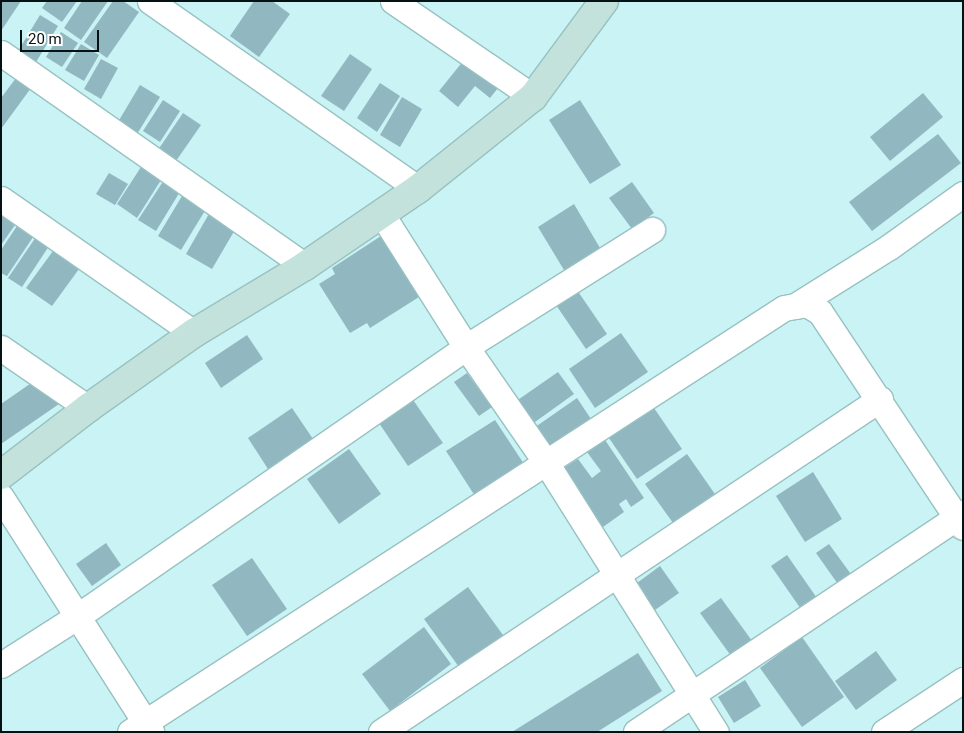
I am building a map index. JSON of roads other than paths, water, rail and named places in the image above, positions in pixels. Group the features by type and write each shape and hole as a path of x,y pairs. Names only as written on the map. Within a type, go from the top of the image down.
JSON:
{"street":[{"path":"393,1 532,97"},
{"path":"1,475 88,408 194,333 305,266 418,189 532,97 604,1"},
{"path":"157,3 418,189"},
{"path":"1,53 305,266"},
{"path":"795,306 889,247 963,194"},
{"path":"1,199 194,333"},
{"path":"381,213 466,347 547,464 716,732"},
{"path":"1,664 78,616 466,347 652,230"},
{"path":"1,496 78,616 142,729 784,308 806,304 820,312 961,520 636,732"},
{"path":"1,348 88,408"},
{"path":"381,732 880,399"},
{"path":"884,732 963,680"}]}
